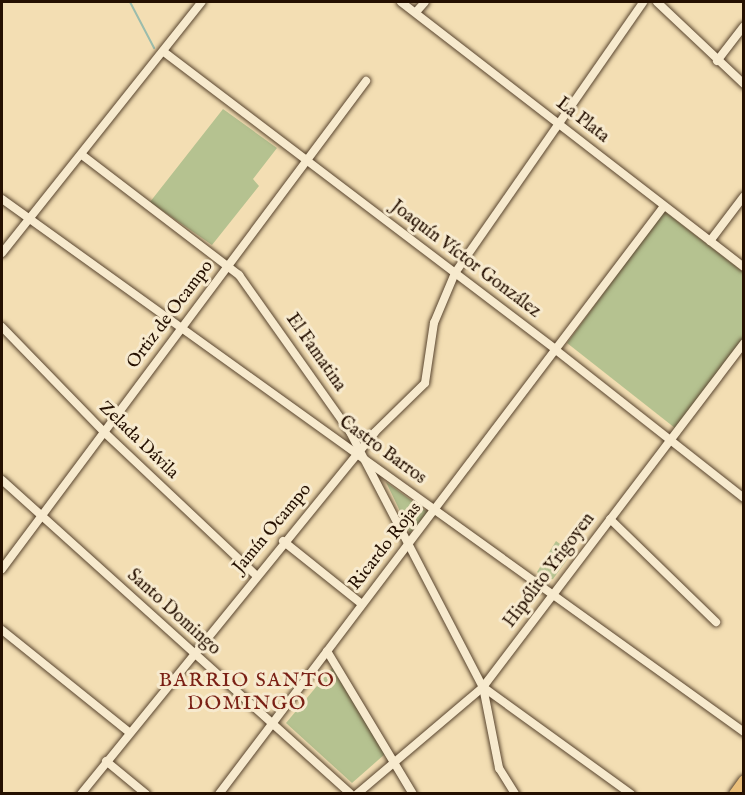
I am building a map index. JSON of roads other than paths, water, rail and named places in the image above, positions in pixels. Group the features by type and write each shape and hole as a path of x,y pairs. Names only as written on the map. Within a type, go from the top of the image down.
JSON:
{"main road":[{"path":"734,794 744,780"}],"street":[{"path":"2,253 202,2"},
{"name":"La Plata","path":"401,2 744,267"},
{"path":"416,12 425,2"},
{"name":"Jamín Ocampo","path":"81,794 283,541 358,453 429,377 434,323 455,273 557,122 643,2"},
{"path":"657,2 744,84"},
{"path":"717,61 744,26"},
{"name":"Joaquín Víctor González","path":"164,52 556,350 744,498"},
{"name":"Ortiz de Ocampo","path":"2,569 366,81"},
{"name":"El Famatina","path":"82,155 229,265 350,432 358,453 373,473 483,687 499,768 515,794"},
{"path":"710,241 744,196"},
{"name":"Castro Barros","path":"2,199 744,732"},
{"name":"Ricardo Rojas","path":"219,794 362,604 410,546 664,206"},
{"name":"Zelada Dávila","path":"2,327 104,432 256,575"},
{"name":"Hipólito Yrigoyen","path":"357,794 483,687 551,594 744,343"},
{"name":"Santo Domingo","path":"2,480 351,794"},
{"path":"610,519 716,622"},
{"path":"283,541 362,604"},
{"path":"2,630 129,732"},
{"path":"327,651 413,794"},
{"path":"483,687 631,794"},
{"path":"106,761 146,794"}],"waterway":[{"path":"130,2 154,48"}],"district":[{"name":"BARRIO SANTO DOMINGO","path":"247,692"}]}
